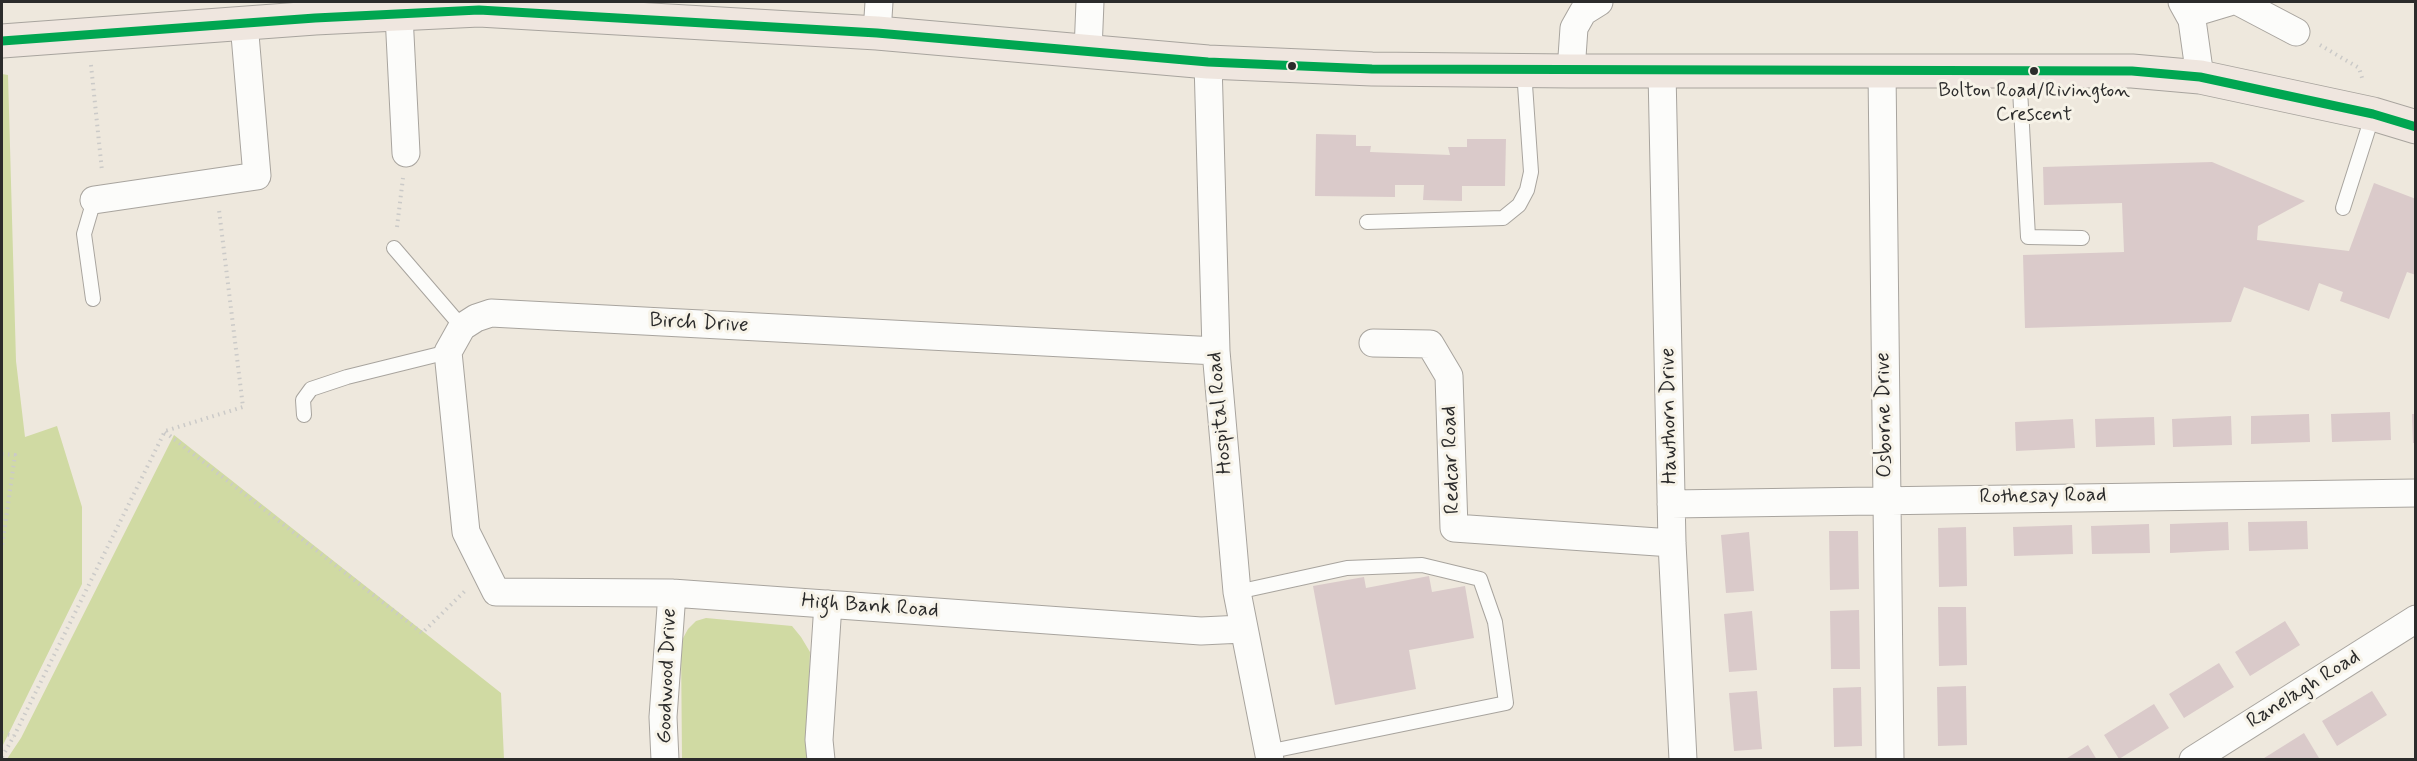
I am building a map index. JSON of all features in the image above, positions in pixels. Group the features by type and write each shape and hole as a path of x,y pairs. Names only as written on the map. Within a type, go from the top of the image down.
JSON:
{"main road":[{"path":"2,41 244,23 399,15 479,6 878,17 1088,51 1208,62 1372,69 1662,72 2019,69 2132,71 2200,77 2373,114 2415,127"}],"street":[{"path":"1088,51 1090,2"},
{"path":"1571,71 1574,28 1583,12 1599,2"},
{"path":"2200,77 2196,43 2185,8 2229,2"},
{"path":"2239,2 2296,32"},
{"path":"399,15 406,153"},
{"path":"99,199 257,177 244,23"},
{"name":"Hospital Road","path":"1208,62 1216,351 1237,592 1268,756"},
{"name":"Osborne Drive","path":"1882,71 1890,759"},
{"name":"Hawthorn Drive","path":"1662,72 1672,543 1683,759"},
{"name":"Birch Drive","path":"462,327 491,313 1216,351"},
{"path":"462,327 448,352 466,532 491,581"},
{"name":"Redcar Road","path":"1373,343 1430,344 1449,376 1454,528 1672,543"},
{"name":"Rothesay Road","path":"1671,504 1886,499 2415,493"},
{"name":"High Bank Road","path":"491,581 1201,631 1243,629"},
{"name":"Goodwood Drive","path":"665,759 663,717 672,593"},
{"path":"821,759 819,740 828,604"},
{"name":"Ranelagh Road","path":"2193,759 2415,619"}],"lane":[{"path":"2019,69 2028,237 2082,238"},
{"path":"1367,222 1503,218 1519,205 1527,190 1531,172 1524,70"},
{"path":"2343,208 2373,114"},
{"path":"93,299 84,234 99,199"},
{"path":"394,248 462,327"},
{"path":"304,415 303,400 311,389 423,356 448,352"},
{"path":"1237,592 1347,568 1422,565 1479,579 1495,622 1506,703 1268,756"}],"path":[{"path":"2296,32 2359,68 2373,114"},
{"path":"88,36 99,199"},
{"path":"394,248 406,153"},
{"path":"2,757 165,431 243,407 216,182"},
{"path":"165,431 422,633 491,581"},
{"path":"2,454 15,455 2,547"},
{"path":"2,733 14,736"}],"green space":[{"path":"2,74 8,75 16,361 25,437 57,426 82,507 82,584 2,747"},
{"path":"174,435 501,693 504,759 7,759 21,738"},
{"path":"706,618 792,626 801,637 810,652 807,759 682,759 681,642 688,629 696,621"}],"building":[{"path":"1316,134 1356,135 1356,146 1371,146 1370,152 1450,155 1448,147 1467,147 1467,139 1506,139 1505,186 1462,186 1462,201 1423,200 1424,185 1395,185 1395,197 1315,196"},
{"path":"2212,162 2305,201 2258,226 2257,240 2349,251 2374,183 2416,199 2416,275 2407,272 2389,319 2340,301 2343,292 2319,283 2309,311 2244,287 2231,322 2025,328 2023,255 2124,252 2122,203 2044,205 2043,167"},
{"path":"2390,412 2391,440 2332,442 2331,414"},
{"path":"2309,414 2310,442 2251,444 2251,416"},
{"path":"2412,414 2416,414 2416,443 2413,443"},
{"path":"2231,416 2232,445 2173,447 2172,419"},
{"path":"2154,417 2155,445 2096,447 2095,419"},
{"path":"2073,419 2075,448 2016,451 2015,422"},
{"path":"2307,521 2308,549 2249,551 2248,522"},
{"path":"2228,522 2229,550 2170,553 2170,524"},
{"path":"2149,524 2150,553 2092,554 2091,526"},
{"path":"2072,525 2073,554 2014,556 2013,527"},
{"path":"1966,527 1967,586 1939,587 1938,528"},
{"path":"1829,531 1858,531 1859,589 1830,590"},
{"path":"1749,532 1754,591 1726,593 1721,535"},
{"path":"1429,576 1432,592 1465,586 1474,638 1409,650 1416,689 1335,705 1313,586 1364,577 1366,588"},
{"path":"1938,607 1966,607 1967,665 1939,666"},
{"path":"1859,610 1860,669 1831,669 1830,611"},
{"path":"1752,611 1757,670 1729,672 1724,614"},
{"path":"2285,621 2300,645 2250,676 2235,652"},
{"path":"2219,663 2234,687 2184,718 2169,694"},
{"path":"1966,686 1967,745 1938,746 1937,687"},
{"path":"1861,687 1862,746 1834,747 1833,688"},
{"path":"1757,691 1762,749 1734,751 1729,693"},
{"path":"2372,691 2387,715 2337,746 2322,721"},
{"path":"2154,704 2169,728 2119,759 2104,735"},
{"path":"2304,733 2319,758 2261,760"},
{"path":"2088,745 2097,760 2064,760"}],"transit line":[{"path":"2,41 315,18 479,10 877,33 1208,62 1372,69 2132,71 2200,77 2373,114 2416,127"}],"place":[{"name":"Bolton Road/Rivington Crescent","path":"2034,71"}]}
